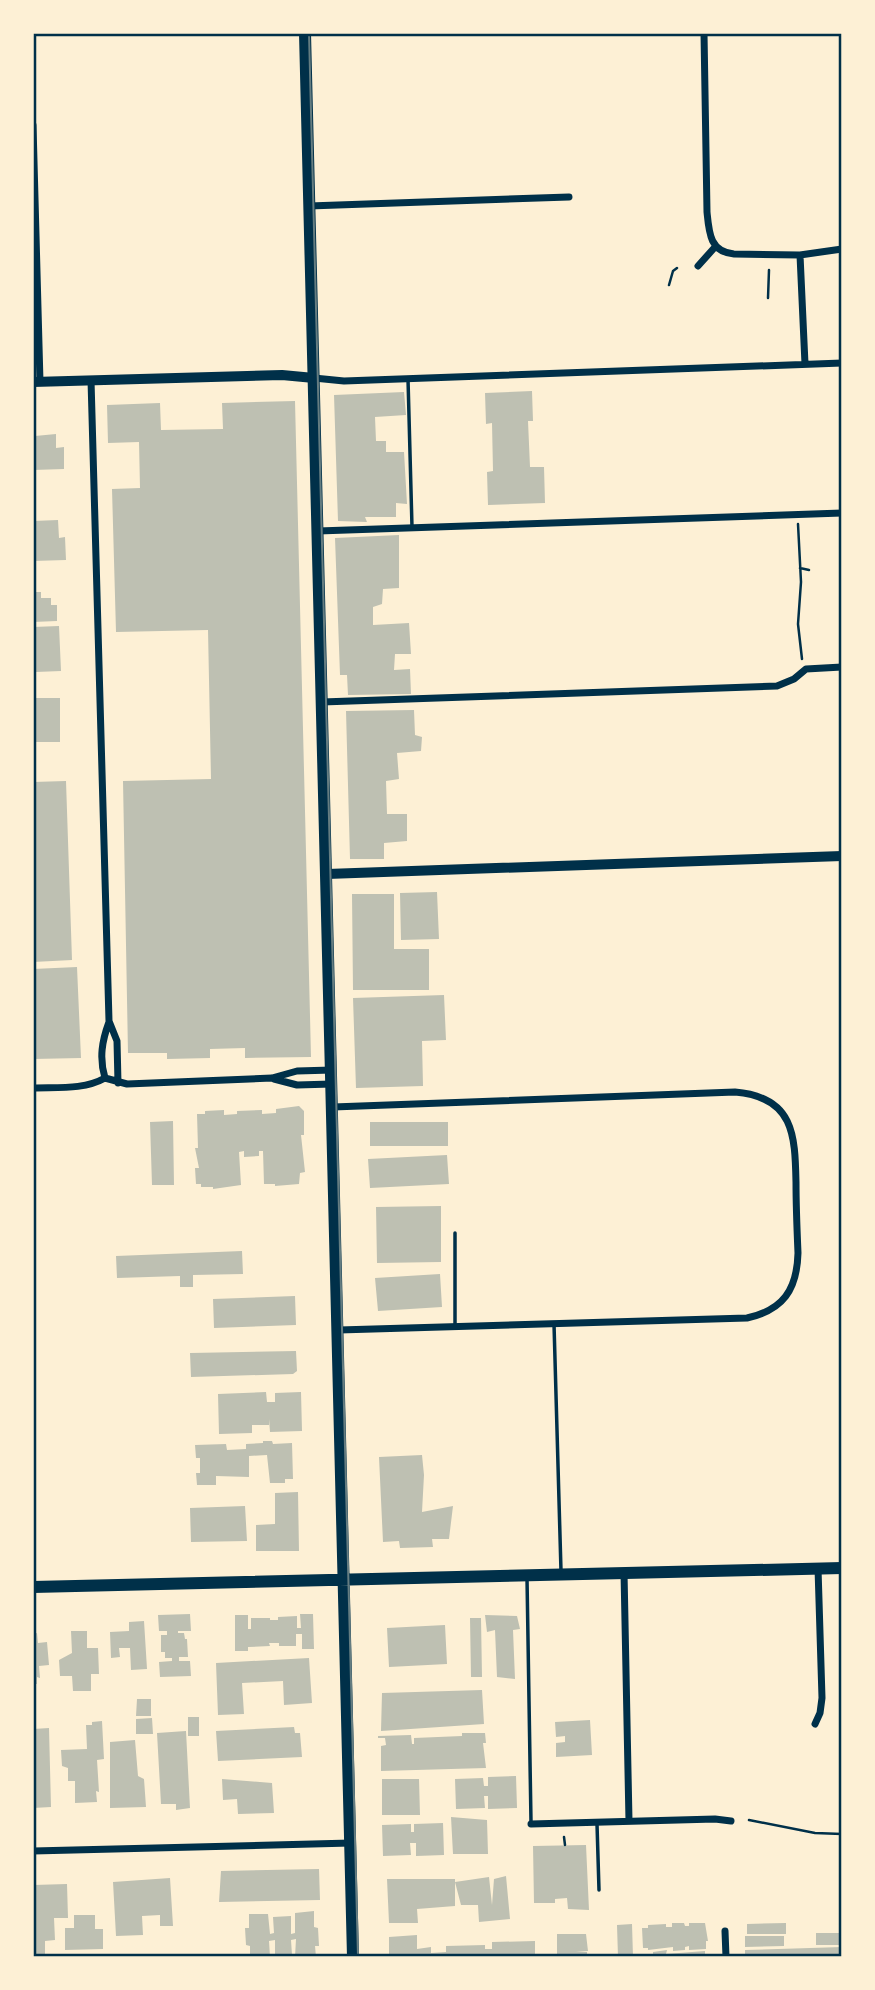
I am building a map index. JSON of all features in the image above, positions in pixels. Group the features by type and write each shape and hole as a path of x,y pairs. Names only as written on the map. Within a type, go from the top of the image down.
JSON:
{"main road":[{"path":"305,33 353,1957"},
{"path":"33,1587 842,1568"}],"street":[{"path":"704,33 707,212 709,236 715,247 725,253 800,255 842,249"},
{"path":"33,125 37,382 282,375 344,381 842,363"},
{"path":"309,205 569,197"},
{"path":"698,266 715,247"},
{"path":"800,255 805,365"},
{"path":"91,380 109,1021 102,1042 101,1066 105,1078"},
{"path":"318,531 842,513"},
{"path":"322,702 777,686 794,679 806,669 842,667"},
{"path":"327,874 842,856"},
{"path":"109,1021 117,1041 118,1083"},
{"path":"33,1088 74,1087 105,1078 118,1083 272,1078 297,1071 332,1070"},
{"path":"272,1078 298,1085 332,1084"},
{"path":"333,1108 735,1092 759,1096 781,1111 791,1130 795,1146 798,1253 794,1282 781,1302 761,1315 747,1318 339,1329"},
{"path":"815,1724 822,1698 818,1568"},
{"path":"624,1572 629,1821"},
{"path":"531,1824 715,1819 731,1821"},
{"path":"33,1851 351,1843"},
{"path":"725,1931 726,1957"}],"lane":[{"path":"408,378 412,527"},
{"path":"455,1233 456,1327"},
{"path":"554,1324 561,1573"},
{"path":"527,1574 531,1824"},
{"path":"597,1822 599,1889"}],"path":[{"path":"669,285 673,271 677,268"},
{"path":"768,298 769,270"},
{"path":"799,524 802,582 798,652 802,660"},
{"path":"800,568 809,570"},
{"path":"749,1820 815,1833 842,1834"},
{"path":"565,1837 565,1845"}],"building":[{"path":"532,391 533,421 528,421 530,467 544,467 545,503 488,505 487,472 493,471 492,423 486,424 485,393"},
{"path":"404,392 406,415 375,417 376,441 386,441 386,452 404,452 407,504 396,503 396,517 365,517 367,522 338,521 334,395"},
{"path":"295,401 311,1057 245,1058 245,1048 210,1049 210,1058 167,1059 167,1053 128,1053 123,781 211,779 208,630 116,632 112,489 140,488 139,442 108,443 107,405 160,403 161,430 223,429 222,403"},
{"path":"56,434 56,448 64,447 64,469 33,470 35,436"},
{"path":"58,520 59,538 65,537 66,560 33,561 33,521"},
{"path":"399,535 399,588 383,589 382,604 373,607 373,625 409,623 411,654 395,654 394,670 410,669 411,694 348,695 347,675 340,675 335,538"},
{"path":"33,592 41,592 41,598 51,598 51,605 57,605 57,621 33,622"},
{"path":"59,626 61,671 36,672 36,664 33,665 33,627"},
{"path":"33,698 60,698 60,742 33,742"},
{"path":"414,710 415,735 422,737 421,751 397,753 399,779 386,781 387,814 407,814 407,841 384,843 384,859 350,859 346,711"},
{"path":"66,781 72,960 33,962 33,782"},
{"path":"437,892 439,939 401,940 400,893"},
{"path":"352,894 394,894 394,949 429,949 429,990 353,990"},
{"path":"77,967 81,1058 33,1059 33,969"},
{"path":"444,995 446,1040 422,1041 423,1086 356,1088 353,998"},
{"path":"299,1106 304,1111 304,1135 301,1135 305,1172 300,1173 299,1184 264,1184 263,1151 259,1151 259,1156 244,1157 244,1151 239,1152 241,1185 213,1189 196,1184 195,1168 199,1168 195,1148 198,1148 197,1114 224,1110 224,1115 237,1114 237,1111 262,1110 262,1114 276,1113 276,1109"},
{"path":"173,1121 174,1185 152,1185 150,1122"},
{"path":"370,1122 448,1122 448,1146 370,1146"},
{"path":"447,1155 449,1184 370,1188 368,1159"},
{"path":"441,1206 441,1262 377,1263 376,1207"},
{"path":"242,1251 243,1274 193,1275 193,1287 180,1287 180,1276 117,1278 116,1256"},
{"path":"440,1274 442,1307 378,1311 375,1278"},
{"path":"295,1296 296,1325 214,1328 213,1299"},
{"path":"296,1351 297,1371 293,1374 191,1377 190,1353"},
{"path":"266,1392 267,1402 275,1402 275,1393 301,1392 302,1431 270,1432 269,1419 269,1425 252,1425 252,1433 219,1434 218,1394"},
{"path":"272,1441 273,1444 292,1443 293,1479 285,1479 285,1483 270,1483 267,1455 249,1456 249,1477 216,1476 216,1485 197,1485 196,1473 200,1473 200,1458 196,1458 195,1445 226,1444 227,1450 246,1449 246,1444"},
{"path":"422,1455 422,1512 453,1506 449,1539 432,1539 433,1547 400,1548 399,1541 383,1542 379,1457"},
{"path":"298,1492 299,1551 256,1551 256,1525 275,1524 275,1493"},
{"path":"245,1506 247,1541 191,1542 190,1508"},
{"path":"190,1614 191,1631 178,1633 184,1633 187,1639 188,1657 179,1657 179,1661 190,1661 191,1676 160,1677 159,1662 172,1661 172,1658 165,1658 165,1652 161,1652 161,1635 167,1635 167,1631 159,1631 158,1615"},
{"path":"300,1614 313,1614 314,1649 302,1649 302,1634 296,1634 296,1646 269,1643 270,1646 248,1647 248,1651 235,1651 235,1615 248,1615 248,1629 251,1629 251,1618 278,1620 278,1617 297,1616 297,1628 301,1628"},
{"path":"485,1615 517,1616 520,1629 513,1630 515,1679 497,1677 495,1630 487,1632"},
{"path":"470,1618 481,1618 482,1677 471,1677"},
{"path":"144,1621 147,1669 131,1670 130,1648 119,1648 120,1657 111,1658 110,1632 129,1631 129,1622"},
{"path":"445,1625 447,1664 389,1667 387,1628"},
{"path":"71,1631 87,1631 87,1648 98,1648 99,1674 91,1674 91,1691 73,1691 72,1676 60,1676 59,1660 72,1653"},
{"path":"37,1633 38,1643 47,1642 49,1665 39,1666 40,1678 37,1677 37,1684 33,1684 33,1634"},
{"path":"309,1658 312,1703 284,1705 283,1681 242,1683 244,1714 218,1715 216,1663"},
{"path":"482,1690 484,1724 381,1731 382,1693"},
{"path":"137,1699 151,1699 151,1716 136,1716"},
{"path":"188,1717 199,1717 199,1736 188,1736"},
{"path":"152,1718 153,1734 136,1734 136,1719"},
{"path":"590,1720 592,1755 556,1757 556,1743 565,1742 565,1736 556,1737 555,1722"},
{"path":"102,1721 104,1759 97,1760 97,1802 75,1803 75,1781 68,1781 68,1768 62,1766 61,1750 87,1749 86,1725"},
{"path":"294,1727 295,1733 300,1733 302,1757 218,1761 216,1731"},
{"path":"49,1728 51,1807 33,1808 33,1729"},
{"path":"186,1731 190,1808 176,1810 176,1804 161,1804 157,1733"},
{"path":"462,1733 485,1733 486,1743 483,1743 486,1768 381,1771 381,1746 386,1745 385,1738 378,1736 411,1735 414,1744 414,1738 462,1736"},
{"path":"135,1740 138,1776 144,1779 146,1807 110,1808 110,1742"},
{"path":"516,1776 517,1808 488,1809 488,1796 484,1796 485,1808 456,1809 455,1779 483,1778 484,1786 488,1786 488,1777"},
{"path":"222,1779 272,1783 274,1813 238,1814 237,1799 223,1800"},
{"path":"382,1779 419,1779 420,1815 382,1815"},
{"path":"451,1817 487,1820 488,1854 453,1854"},
{"path":"443,1823 444,1855 416,1856 416,1843 410,1843 411,1855 383,1856 382,1825 411,1824 411,1832 414,1832 414,1824"},
{"path":"586,1845 589,1910 568,1909 567,1898 555,1899 555,1903 534,1903 533,1846"},
{"path":"319,1869 320,1900 219,1902 221,1871"},
{"path":"506,1876 510,1919 479,1922 478,1905 461,1905 455,1882 489,1877 492,1905 494,1879"},
{"path":"170,1878 173,1926 160,1926 160,1915 142,1916 143,1935 116,1936 113,1882"},
{"path":"387,1879 455,1879 455,1906 417,1909 418,1923 389,1923"},
{"path":"67,1884 68,1918 54,1918 55,1940 45,1941 45,1954 33,1954 33,1885"},
{"path":"314,1911 314,1927 318,1928 319,1946 315,1946 316,1957 295,1957 296,1939 291,1940 292,1955 275,1955 275,1940 269,1941 270,1957 250,1957 245,1928 249,1928 249,1914 268,1914 270,1934 274,1933 273,1917 291,1916 291,1934 295,1933 295,1913"},
{"path":"74,1915 95,1915 95,1929 103,1929 103,1949 65,1950 65,1928 74,1928"},
{"path":"672,1923 689,1926 689,1923 705,1923 708,1941 706,1949 689,1950 689,1946 685,1947 685,1950 673,1951 673,1947 648,1950 643,1948 642,1928 666,1924 666,1927 672,1927"},
{"path":"786,1923 786,1934 747,1934 747,1924"},
{"path":"632,1924 633,1957 618,1957 617,1925"},
{"path":"816,1933 842,1933 842,1945 816,1945"},
{"path":"557,1934 586,1934 588,1951 576,1952 587,1952 587,1957 557,1957"},
{"path":"417,1935 417,1949 431,1947 431,1953 446,1952 446,1946 485,1945 485,1949 492,1949 492,1942 535,1941 535,1957 389,1957 389,1937"},
{"path":"745,1936 784,1936 784,1946 745,1947"},
{"path":"842,1947 842,1957 745,1957 745,1950"},
{"path":"667,1950 666,1954 705,1951 705,1957 653,1957 653,1952"}],"tram line":[{"path":"309,33 358,1957"}]}
